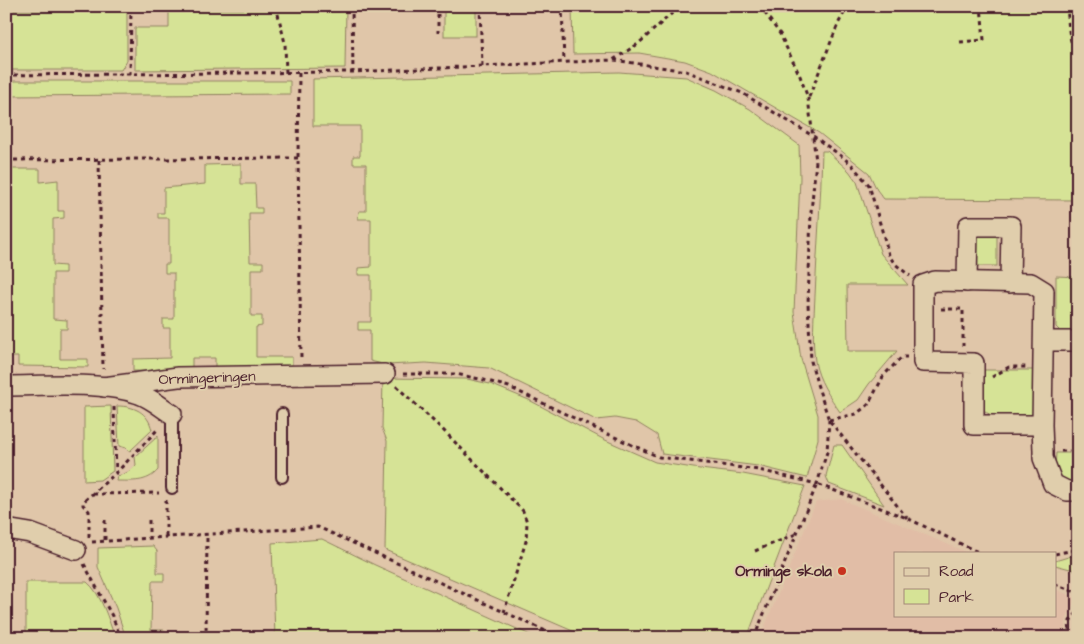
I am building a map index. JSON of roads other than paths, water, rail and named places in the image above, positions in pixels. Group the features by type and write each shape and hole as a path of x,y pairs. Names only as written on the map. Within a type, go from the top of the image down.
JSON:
{"street":[{"path":"967,282 968,226 1011,226 1010,283"},
{"path":"1042,425 974,425 968,369 922,362 923,285 935,281 1030,283 1044,291 1043,458 1053,484 1067,491 1078,491"},
{"path":"1044,341 1078,341"},
{"name":"Ormingeringen","path":"109,392 178,377 386,374"},
{"path":"6,386 109,392"},
{"name":"Ormingeringen","path":"109,392 139,394 150,399 168,419"},
{"path":"6,528 82,547"}],"lane":[{"path":"282,414 282,477"},
{"path":"168,419 168,492"}],"place":[{"name":"Orminge skola","path":"842,571"}]}
